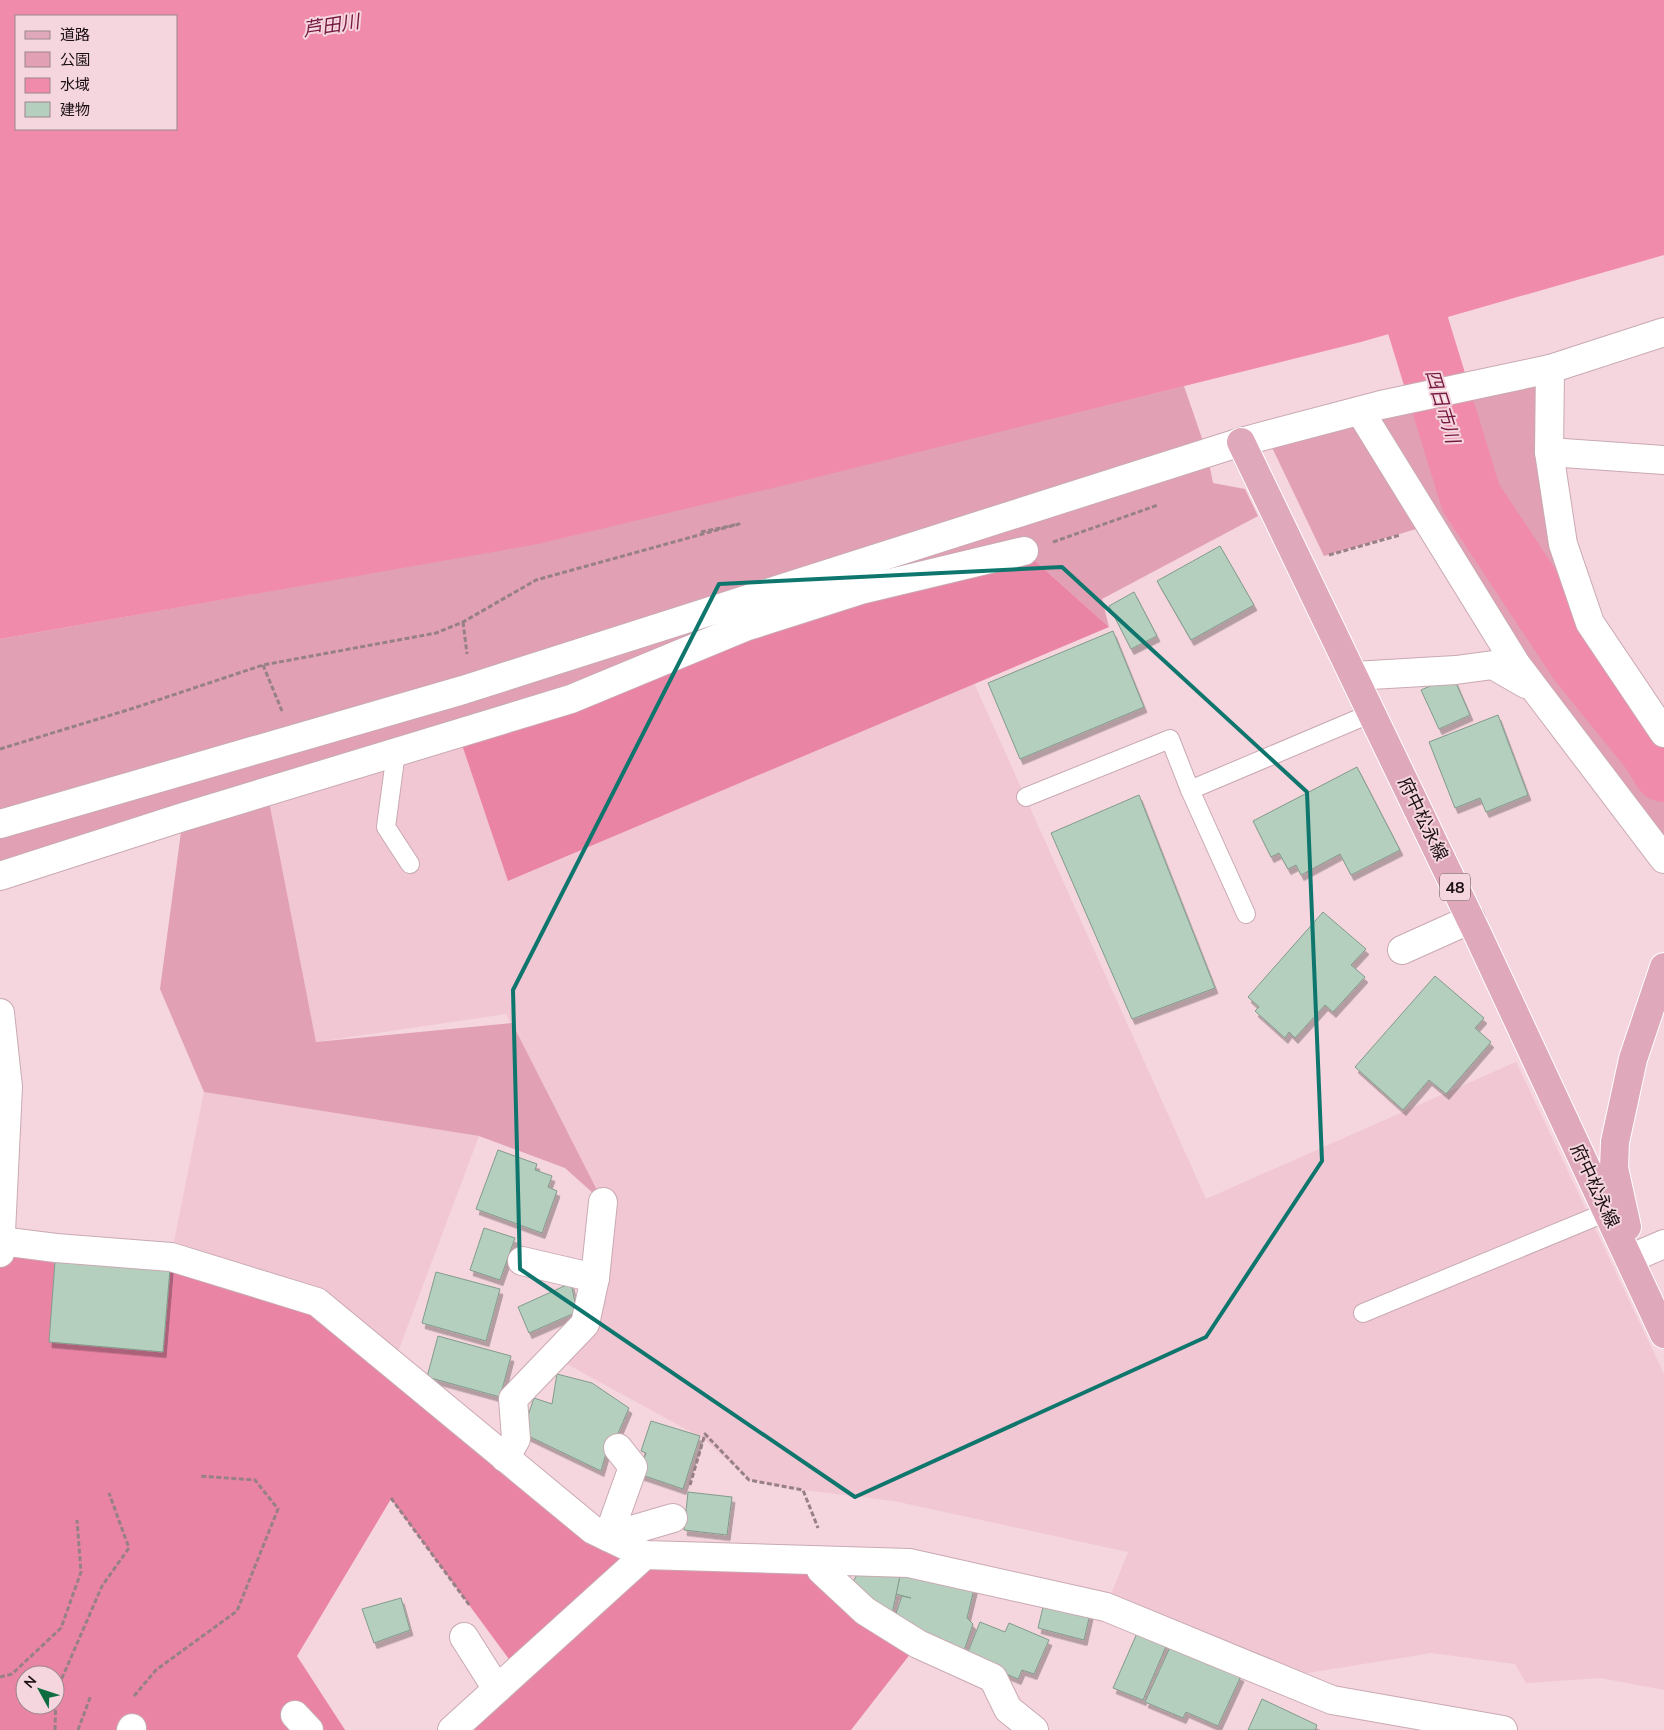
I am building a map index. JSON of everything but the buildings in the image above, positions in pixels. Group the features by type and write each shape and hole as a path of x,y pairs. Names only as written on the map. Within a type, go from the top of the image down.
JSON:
{"main road":[{"name":"府中松永線","path":"1240,442 1471,919 1607,1212 1633,1257 1664,1333"},
{"name":"府中松永線","path":"1633,1257 1622,1213 1614,1168 1615,1142 1633,1059 1664,967"}],"street":[{"path":"0,876 571,699 742,614 1240,442 1370,408 1550,369 1664,332"},
{"path":"1550,369 1549,452 1564,544 1590,623 1664,733"},
{"path":"1370,408 1430,525 1516,664 1664,859"},
{"path":"1549,452 1664,460"},
{"path":"0,824 463,690 742,614 860,590 1024,551"},
{"path":"1354,676 1456,670 1492,665 1536,690"},
{"path":"1402,950 1471,919"},
{"path":"0,1013 8,1087 1,1245 171,1257 317,1302 594,1530 608,1537 645,1554 910,1563 1106,1607 1332,1700 1503,1730"},
{"path":"505,1458 516,1439 513,1399 585,1324 595,1278 603,1202"},
{"path":"1633,1257 1664,1244"},
{"path":"522,1261 595,1278"},
{"path":"608,1537 633,1467 618,1448"},
{"path":"608,1537 673,1518"},
{"path":"452,1730 645,1554"},
{"path":"826,1561 821,1570 865,1611 918,1644 993,1678 1008,1709 1034,1730"},
{"path":"464,1637 497,1689"}],"lane":[{"path":"1190,790 1372,713"},
{"path":"1026,797 1170,740 1190,790 1246,914"},
{"path":"396,752 386,827 410,864"},
{"path":"1363,1313 1607,1212"}],"path":[{"path":"1024,551 1159,504"},
{"path":"0,749 134,708 263,665 436,633 463,622 536,580 739,524 701,532"},
{"path":"1324,556 1430,525"},
{"path":"263,665 293,739"},
{"path":"690,1485 706,1434 749,1480 803,1490 826,1561"},
{"path":"132,1699 156,1670 238,1611 278,1509 255,1480 199,1476"},
{"path":"55,1730 56,1692 102,1586 129,1548 109,1493"},
{"path":"391,1498 471,1608"},
{"path":"0,1677 12,1674 61,1628 81,1572 77,1520"},
{"path":"78,1730 92,1695"}],"highlighted area":[{"path":"1062,567 1307,792 1322,1161 1206,1337 855,1497 520,1269 513,990 719,584"}],"shaded area":[{"path":"1024,551 1109,627 508,881 458,733 745,627"},
{"path":"974,683 1206,1199 1516,1062 1664,1374 1664,1690 1601,1678 1526,1683 1515,1664 1431,1653 1277,1678 1106,1607 1128,1552 894,1501 803,1490 749,1480 704,1439 554,1357 585,1324 603,1202 506,1014 316,1042 267,791 458,733 509,881"},
{"path":"204,1092 479,1136 393,1365 171,1257"},
{"path":"56,1248 49,1342 163,1352 171,1257 317,1302 608,1537 795,1559 918,1644 851,1730 452,1730 517,1670 391,1499 297,1656 345,1730 0,1730 0,1253"}],"green space":[{"path":"1550,369 1563,544 1664,733 1664,859 1430,525 1324,556 1266,435"},
{"path":"1184,386 1207,453 1213,483 1245,489 1258,516 1102,599 1109,627 1024,551 267,791 316,1042 512,1023 603,1202 565,1168 479,1136 204,1092 160,989 183,817 0,876 0,639 545,542"}],"water":[{"name":"芦田川","path":"0,0 1664,0 1664,255 1361,342 810,479 538,544 0,639"}],"waterway":[{"name":"四日市川","path":"1393,244 1471,498 1579,661 1651,750 1664,771"}]}
